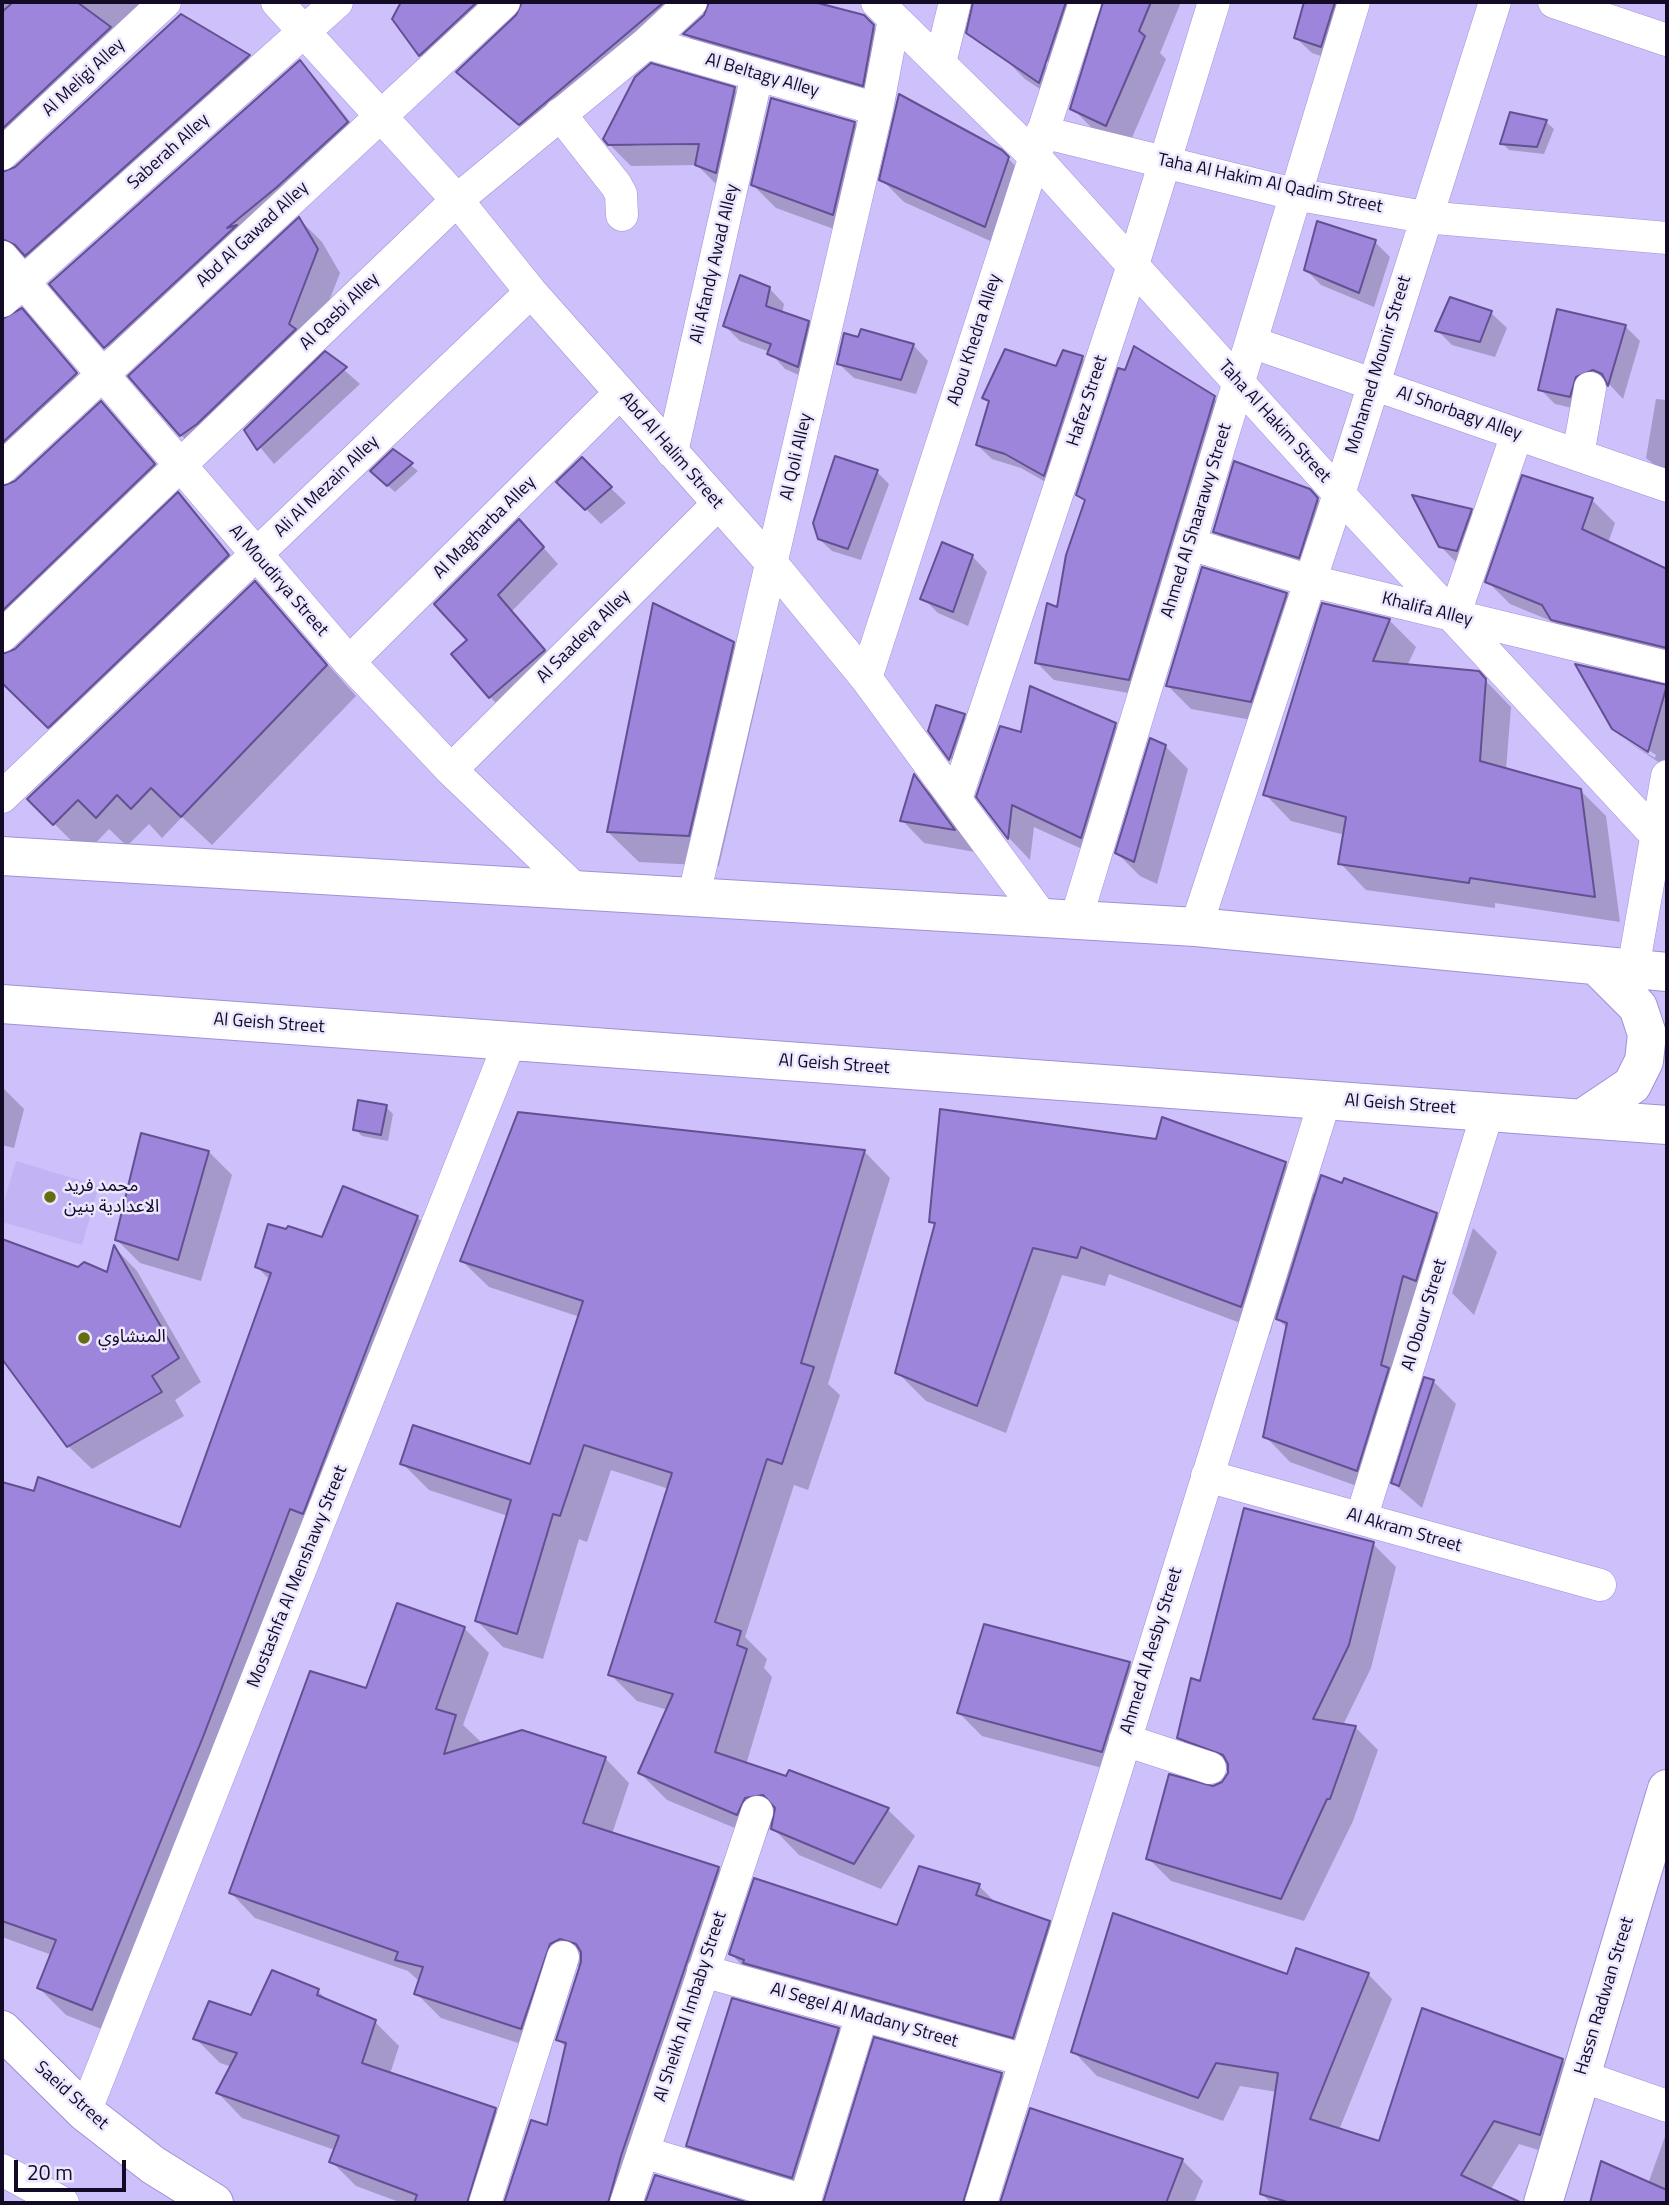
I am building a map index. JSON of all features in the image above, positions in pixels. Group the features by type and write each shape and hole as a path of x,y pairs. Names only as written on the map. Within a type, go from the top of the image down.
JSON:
{"main road":[{"path":"2,856 694,895 1196,927 1650,971"},
{"path":"1583,1118 1632,1085 1644,1061 1647,1034 1638,1007 1596,965"},
{"name":"Al Geish Street","path":"2,1004 1667,1125"},
{"name":"Hassn Radwan Street","path":"1543,2203 1667,1789"},
{"name":"Saeid Street","path":"2,2030 85,2112 153,2165 214,2203"}],"street":[{"name":"Al Meligi Alley","path":"2,154 165,2"},
{"name":"Abd Al Halim Street","path":"277,2 457,200 531,292 773,565 866,678 956,799 1059,918"},
{"name":"Saberah Alley","path":"12,292 337,2"},
{"name":"Abd Al Gawad Alley","path":"2,468 504,2"},
{"name":"Al Qasbi Alley","path":"2,636 457,200 647,43 691,2"},
{"path":"940,63 955,2"},
{"name":"Abou Khedra Alley","path":"866,678 1085,2"},
{"name":"Hafez Street","path":"956,799 1133,265 1214,2"},
{"name":"Ahmed Al Shaarawy Street","path":"1059,918 1190,544 1354,2"},
{"name":"Mohamed Mounir Street","path":"1196,927 1311,581 1424,217 1495,2"},
{"path":"1554,2 1622,13 1667,40"},
{"name":"Taha Al Hakim Street","path":"886,10 940,63 1038,144 1133,265 1339,494 1662,841"},
{"name":"Al Qoli Alley","path":"694,895 773,565 877,109 886,10"},
{"name":"Al Beltagy Alley","path":"647,43 877,109"},
{"name":"Ali Afandy Awad Alley","path":"672,452 757,75"},
{"path":"561,114 616,184 621,194 622,215"},
{"name":"Taha Al Hakim Al Qadim Street","path":"1038,144 1163,161 1294,194 1424,217 1667,238"},
{"name":"Al Moudirya Street","path":"2,257 12,292 101,376 349,662 450,770 574,888"},
{"name":"Ali Al Mezain Alley","path":"2,797 531,292"},
{"name":"Al Shorbagy Alley","path":"1251,342 1667,486"},
{"path":"1578,455 1590,388"},
{"name":"Al Magharba Alley","path":"349,662 620,393"},
{"path":"1454,616 1517,434"},
{"name":"Al Saadeya Alley","path":"450,770 718,504"},
{"name":"Khalifa Alley","path":"1190,544 1311,581 1667,667"},
{"path":"1650,971 1667,776"},
{"name":"Mostashfa Al Menshawy Street","path":"85,2112 510,1041"},
{"name":"Ahmed Al Aesby Street","path":"981,2203 1325,1100"},
{"name":"Al Obour Street","path":"1361,1519 1488,1111"},
{"name":"Al Akram Street","path":"1207,1476 1600,1585"},
{"path":"1125,1740 1210,1768"},
{"name":"Al Sheikh Al Imbaby Street","path":"626,2203 757,1812"},
{"path":"485,2203 563,1957"},
{"name":"Al Segel Al Madany Street","path":"704,1971 1025,2060"},
{"path":"643,2152 805,2202 862,2015"},
{"path":"1581,2076 1667,2106"},
{"path":"2,2170 63,2203"}],"shaded area":[{"name":"محمد فريد الاعدادية بنين","path":"16,1161 99,1186 82,1245 2,1222 2,1208"}],"building":[{"path":"13,2 77,2 111,27 2,129 2,12"},
{"path":"401,2 477,2 419,56 392,19"},
{"path":"522,2 664,2 519,125 456,72 516,15"},
{"path":"709,2 814,2 864,15 874,25 863,86 683,34 704,15"},
{"path":"973,2 1066,2 1039,83 966,33"},
{"path":"1103,2 1151,2 1139,31 1145,36 1106,126 1070,109"},
{"path":"1304,2 1335,2 1321,47 1294,38"},
{"path":"181,14 250,55 25,256 15,245 2,239 2,172 15,167"},
{"path":"300,60 348,122 277,187 227,228 237,225 104,348 49,284"},
{"path":"651,63 735,87 716,173 695,165 699,144 608,145 603,139 635,77"},
{"path":"899,94 1002,150 1009,157 985,227 879,180"},
{"path":"771,98 855,122 833,215 751,185"},
{"path":"1510,112 1547,120 1537,147 1500,144"},
{"path":"299,217 318,249 289,324 296,329 197,424 180,436 128,376"},
{"path":"1317,221 1376,240 1359,293 1304,270"},
{"path":"740,275 770,287 766,306 809,321 798,367 767,354 771,344 723,326"},
{"path":"1450,297 1492,311 1480,342 1435,331"},
{"path":"22,308 77,373 2,443 2,319"},
{"path":"1557,309 1626,325 1608,386 1602,374 1593,370 1576,377 1570,397 1538,390"},
{"path":"861,329 914,344 901,380 837,364 844,333 858,337"},
{"path":"1134,346 1215,396 1129,680 1035,663 1047,603 1057,607 1066,555 1085,500 1076,495 1118,368 1125,370"},
{"path":"1005,349 1056,366 1063,350 1083,356 1044,476 1005,454 976,445 989,401 982,398"},
{"path":"325,351 347,367 257,450 244,430"},
{"path":"101,401 155,464 2,611 2,486 15,481"},
{"path":"393,449 413,463 387,486 370,471"},
{"path":"835,456 878,470 848,549 818,539 813,523"},
{"path":"582,457 612,487 585,510 556,482"},
{"path":"1234,461 1310,489 1318,498 1299,558 1213,532"},
{"path":"1522,475 1593,498 1582,529 1667,569 1667,648 1551,620 1542,605 1485,582"},
{"path":"178,492 229,555 48,728 2,683 2,654 15,649"},
{"path":"1412,495 1472,509 1457,551 1439,547"},
{"path":"519,519 544,547 498,595 545,650 489,698 451,654 467,640 434,604"},
{"path":"942,542 973,555 953,612 920,599"},
{"path":"1202,567 1287,593 1251,702 1166,686"},
{"path":"255,581 327,665 181,817 151,788 131,809 117,795 96,818 78,800 53,825 27,799"},
{"path":"653,603 734,642 689,836 607,832"},
{"path":"1322,603 1390,619 1373,661 1479,671 1486,679 1480,761 1581,789 1595,897 1470,878 1469,883 1338,864 1346,817 1263,795"},
{"path":"1575,664 1667,685 1648,752 1612,729"},
{"path":"1030,686 1116,723 1081,838 1012,805 1008,839 976,797 1000,726 1021,732"},
{"path":"936,705 965,714 949,760 928,731"},
{"path":"1150,738 1166,745 1134,862 1115,853"},
{"path":"914,774 955,830 900,821"},
{"path":"358,1100 387,1105 381,1135 353,1130"},
{"path":"940,1109 1156,1139 1162,1117 1286,1162 1241,1307 1081,1247 1077,1258 1033,1248 977,1406 895,1373 935,1223 929,1222"},
{"path":"518,1112 865,1150 801,1363 814,1367 782,1464 767,1459 715,1622 741,1631 737,1645 747,1649 715,1752 786,1776 789,1770 889,1808 854,1864 771,1829 775,1808 763,1795 745,1798 737,1815 638,1773 673,1694 608,1675 672,1473 584,1445 560,1516 553,1514 517,1634 475,1621 511,1500 400,1464 413,1425 530,1464 583,1301 460,1261"},
{"path":"141,1133 209,1151 178,1260 115,1240"},
{"path":"1321,1175 1342,1183 1344,1178 1437,1213 1416,1281 1403,1276 1381,1365 1389,1368 1357,1471 1263,1437 1287,1323 1276,1319"},
{"path":"343,1186 418,1216 303,1514 290,1509 203,1737 92,2010 37,1988 56,1940 2,1921 2,1482 34,1491 38,1477 180,1527 271,1273 255,1267 268,1224 286,1229 288,1226 322,1237"},
{"name":"المنشاوي","path":"2,1239 78,1267 84,1262 107,1272 114,1245 179,1358 152,1376 162,1392 67,1447 2,1359"},
{"path":"1424,1377 1434,1380 1399,1486 1391,1483"},
{"path":"1244,1508 1374,1542 1349,1645 1313,1719 1356,1726 1330,1799 1327,1799 1281,1899 1146,1859 1169,1774 1213,1786 1222,1782 1228,1773 1228,1764 1223,1755 1177,1738 1191,1678 1200,1681"},
{"path":"397,1603 465,1627 436,1709 456,1715 444,1754 522,1730 606,1757 583,1823 719,1867 621,2156 608,2203 504,2203 531,2120 547,2125 566,2043 556,2040 581,1962 581,1952 576,1944 560,1939 550,1944 521,2029 414,1994 423,1967 395,1960 398,1952 229,1893 310,1671 366,1688"},
{"path":"984,1624 1130,1662 1102,1752 957,1713"},
{"path":"919,1866 980,1884 976,1895 1050,1921 1013,2038 743,1963 744,1960 729,1954 754,1878 897,1925"},
{"path":"1113,1913 1287,1974 1296,1948 1369,1973 1310,2119 1379,2141 1422,2008 1563,2059 1540,2135 1494,2121 1461,2175 1522,2203 1291,2203 1260,2194 1278,2073 1216,2063 1198,2098 1071,2052"},
{"path":"272,1970 319,1989 317,1995 376,2020 362,2063 496,2108 467,2203 414,2203 417,2195 329,2162 339,2136 216,2093 237,2053 193,2039 209,2001 251,2015"},
{"path":"732,1998 839,2028 792,2178 686,2146"},
{"path":"874,2037 1002,2073 963,2203 823,2203"},
{"path":"1030,2108 1183,2159 1166,2203 1000,2203"},
{"path":"1601,2161 1667,2190 1667,2203 1590,2203"},
{"path":"655,2175 749,2203 645,2203"}],"place":[{"name":"محمد فريد الاعدادية بنين","path":"50,1197"},
{"name":"المنشاوي","path":"84,1338"}]}
